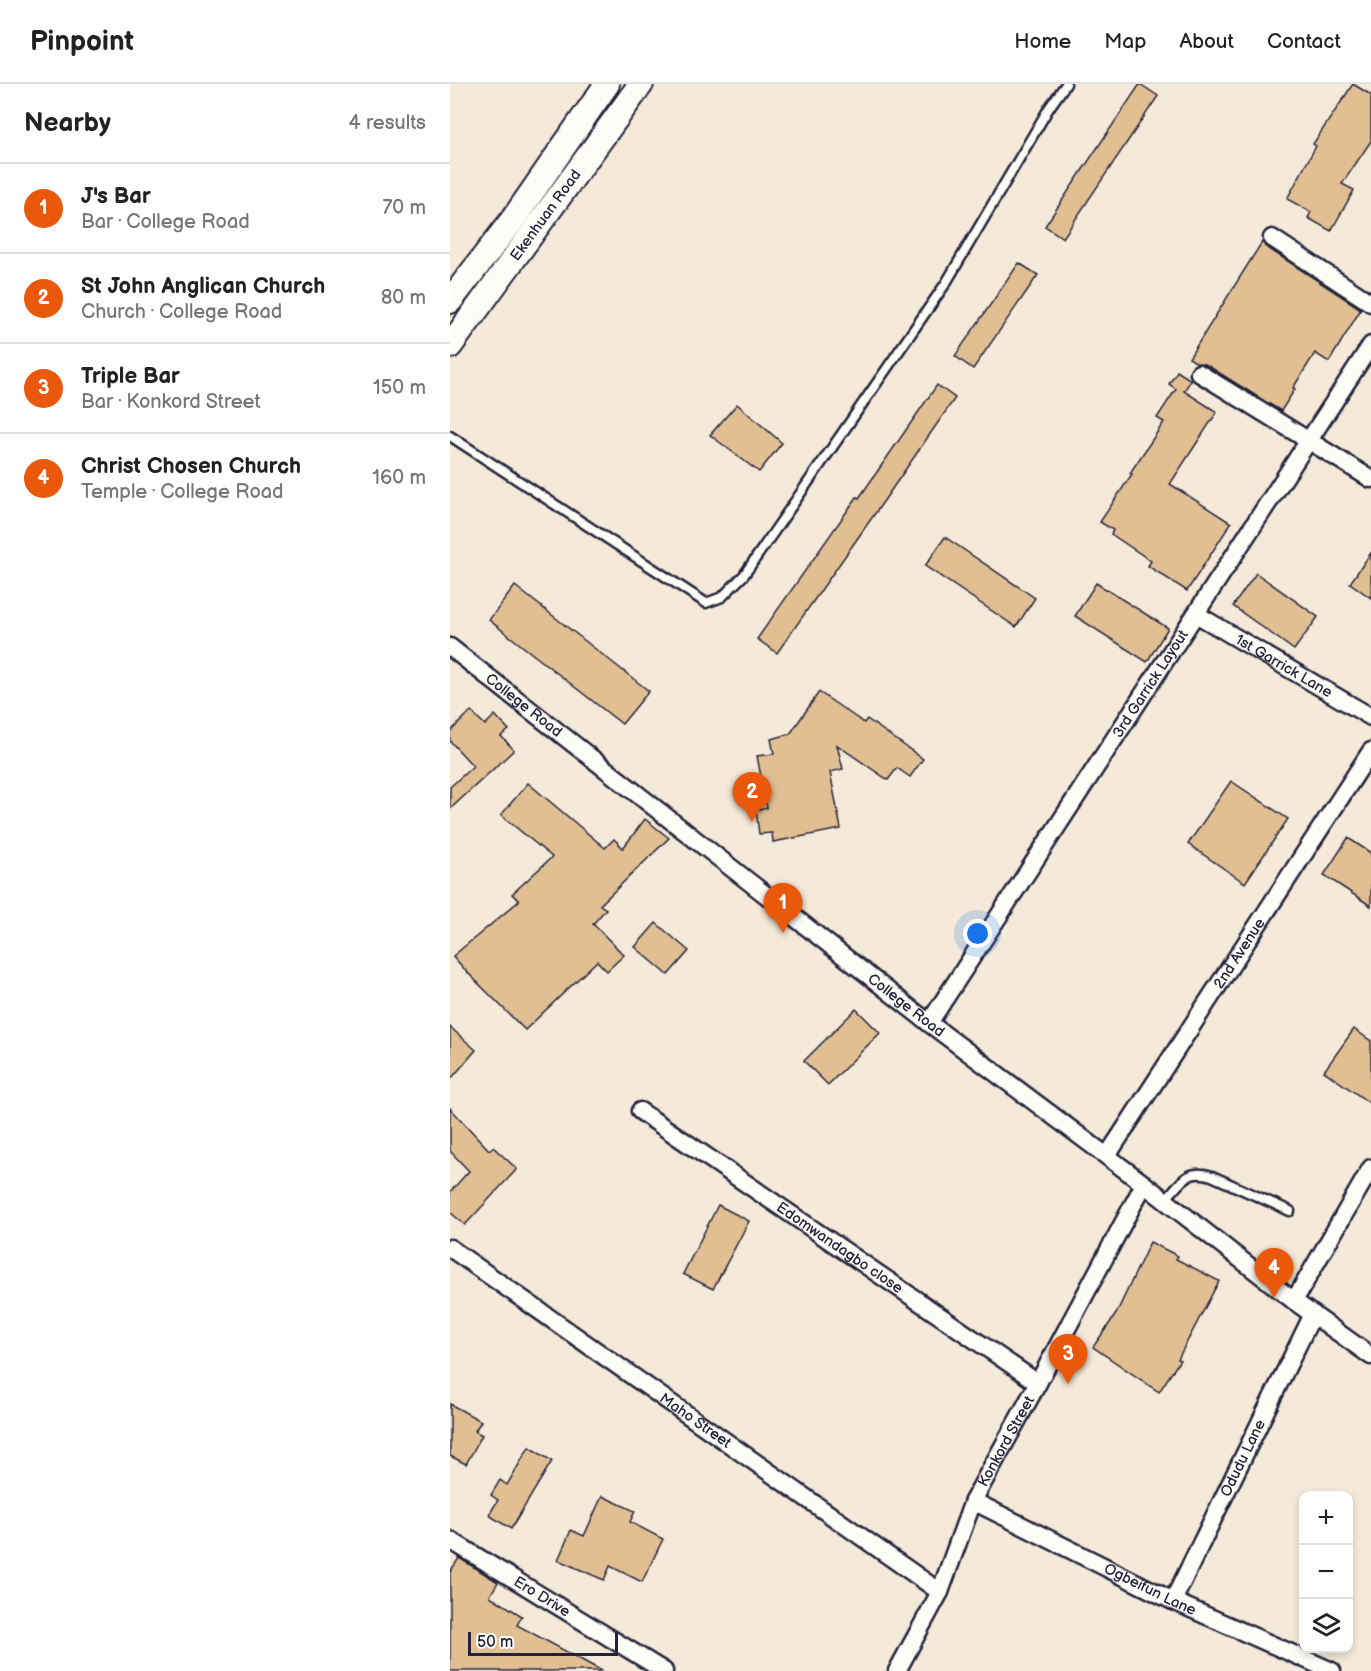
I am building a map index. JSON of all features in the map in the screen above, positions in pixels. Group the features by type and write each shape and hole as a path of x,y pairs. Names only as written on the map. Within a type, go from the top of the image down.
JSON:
{"main road":[{"name":"Ekenhuan Road","path":"450,301 514,218 607,84"},
{"name":"Ekenhuan Road","path":"450,346 640,84"}],"street":[{"path":"1272,238 1371,303"},
{"name":"3rd Garrick Layout","path":"929,1023 1371,345"},
{"path":"1199,373 1371,479"},
{"name":"1st Garrick Lane","path":"1196,614 1371,717"},
{"name":"College Road","path":"450,647 929,1023 1144,1184 1294,1301 1371,1356"},
{"name":"2nd Avenue","path":"1107,1156 1371,751"},
{"name":"Edomwandagbo close","path":"640,1111 1038,1383"},
{"path":"1294,1301 1371,1168"},
{"name":"Konkord Street","path":"897,1671 940,1592 973,1501 1144,1184"},
{"name":"Maho Street","path":"450,1248 940,1592"},
{"name":"Odudu Lane","path":"1173,1601 1313,1314"},
{"name":"Ogbeifun Lane","path":"973,1501 1173,1601 1332,1671"},
{"name":"Ero Drive","path":"452,1546 664,1671"}],"lane":[{"path":"450,436 706,603 722,597 744,575 946,283 1049,108 1066,84"},
{"path":"1165,1200 1192,1173 1202,1173 1290,1211"}],"building":[{"path":"1140,84 1158,96 1063,238 1045,226"},
{"path":"1353,84 1371,95 1371,141 1342,184 1354,190 1331,231 1308,218 1311,212 1287,199 1316,146 1313,144"},
{"path":"1262,242 1266,247 1361,309 1329,362 1315,353 1281,411 1205,364 1197,363 1189,358"},
{"path":"1019,263 1038,275 973,369 955,356"},
{"path":"1177,371 1191,380 1184,391 1217,412 1170,484 1231,523 1187,591 1148,566 1151,561 1111,534 1113,530 1100,522 1164,422 1157,418 1176,389 1169,384"},
{"path":"937,385 955,398 777,653 757,639"},
{"path":"737,404 782,443 759,472 710,435"},
{"path":"945,537 1035,598 1016,627 925,566"},
{"path":"1371,553 1371,598 1350,583"},
{"path":"1256,573 1318,617 1294,650 1233,606"},
{"path":"1096,583 1168,628 1147,662 1075,616"},
{"path":"515,586 649,691 622,724 489,620"},
{"path":"819,692 864,723 867,719 923,759 910,777 897,768 888,780 837,745 843,769 830,772 841,829 773,842 772,833 759,834 756,810 767,808 757,756 774,754 771,739 790,734"},
{"path":"471,711 485,725 495,715 509,730 501,736 514,750 450,809 450,787 473,766 450,741 450,732"},
{"path":"1231,781 1288,819 1245,883 1188,844"},
{"path":"528,783 605,848 614,839 623,848 645,819 669,838 600,905 606,909 593,924 624,955 607,971 597,961 525,1030 453,956 519,901 512,894 552,857 501,815"},
{"path":"1348,838 1371,853 1371,906 1324,875"},
{"path":"656,923 689,951 668,975 635,947"},
{"path":"856,1009 880,1033 828,1085 804,1061"},
{"path":"450,1027 476,1050 450,1080"},
{"path":"1354,1029 1371,1041 1371,1104 1324,1071"},
{"path":"450,1108 489,1150 493,1147 517,1169 465,1225 450,1212 450,1192 469,1171 450,1151"},
{"path":"718,1205 749,1221 713,1289 683,1274"},
{"path":"1150,1242 1178,1256 1176,1259 1219,1281 1178,1359 1180,1360 1159,1392 1093,1347 1116,1314"},
{"path":"450,1404 481,1421 475,1431 482,1435 466,1464 450,1456"},
{"path":"529,1447 552,1461 511,1529 489,1515 498,1500 491,1495 500,1480 507,1485"},
{"path":"602,1496 635,1511 630,1522 663,1539 642,1582 610,1566 604,1580 558,1560 571,1530 584,1536"},
{"path":"459,1558 498,1582 490,1596 522,1616 517,1625 602,1671 450,1671 450,1572"}],"place":[{"name":"St John Anglican Church","path":"752,822"},
{"name":"J's Bar","path":"783,933"},
{"name":"Christ Chosen Church","path":"1274,1298"},
{"name":"Triple Bar","path":"1068,1384"}]}
